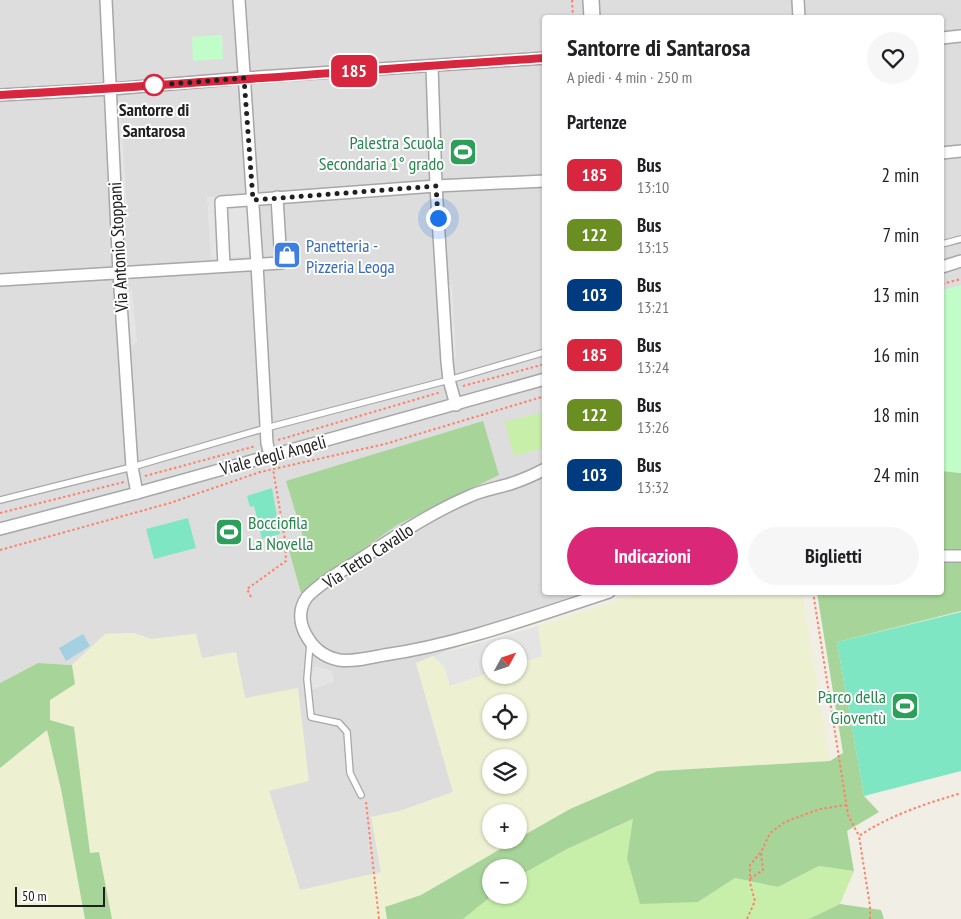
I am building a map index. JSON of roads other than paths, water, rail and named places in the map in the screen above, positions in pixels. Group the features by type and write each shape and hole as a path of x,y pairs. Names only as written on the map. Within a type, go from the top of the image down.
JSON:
{"street":[{"name":"Via Antonio Stoppani","path":"106,0 119,273 132,466 137,493"},
{"path":"239,0 267,443 270,455"},
{"path":"591,0 592,15"},
{"path":"798,0 799,15"},
{"path":"944,38 961,36"},
{"path":"0,95 542,58"},
{"path":"432,66 436,186 449,380 456,405"},
{"path":"944,153 961,151"},
{"path":"224,266 221,202 436,186 542,181"},
{"path":"0,280 281,263 277,197"},
{"path":"944,265 961,261"},
{"name":"Viale degli Angeli","path":"0,529 137,493 542,380"},
{"name":"Via Tetto Cavallo","path":"542,470 511,484 472,495 439,512 388,541 318,588 307,598 300,612 304,632 318,651 328,657 340,660 380,656 428,648 599,595"},
{"path":"944,556 961,556"}],"lane":[{"path":"944,243 961,239"},
{"path":"0,500 449,380 542,353"},
{"path":"310,641 307,679 311,717 339,723 347,732 350,773 360,795"}],"water":[{"path":"83,634 90,646 66,661 59,648"}],"place":[{"name":"Santorre di Santarosa","path":"154,85"},
{"name":"Palestra Scuola Secondaria 1° grado","path":"463,152"},
{"name":"Panetteria - Pizzeria Leoga","path":"287,255"},
{"name":"Bocciofila La Novella","path":"229,532"},
{"name":"Parco della Gioventù","path":"905,706"}]}
